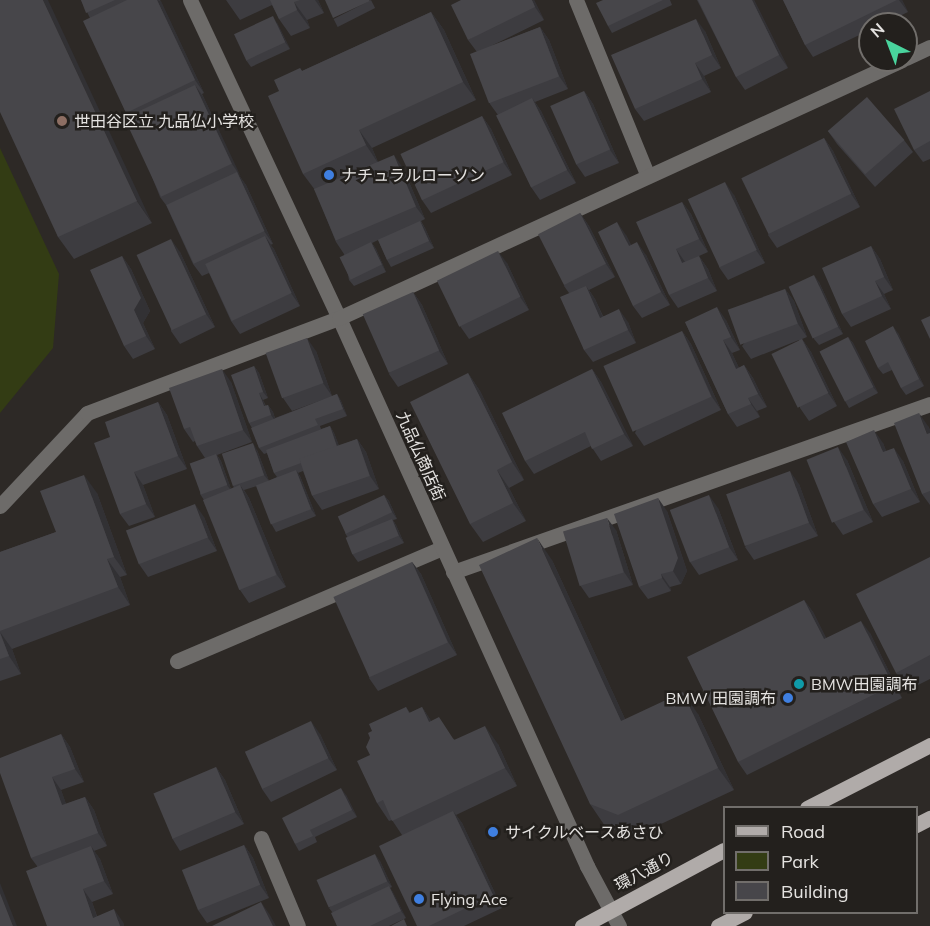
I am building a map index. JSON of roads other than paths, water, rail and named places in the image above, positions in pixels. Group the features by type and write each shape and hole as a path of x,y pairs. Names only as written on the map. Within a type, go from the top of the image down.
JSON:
{"main road":[{"path":"809,806 930,745"},
{"name":"環八通り","path":"582,926 723,851"},
{"path":"718,926 741,914"}],"street":[{"name":"九品仏商店街","path":"190,0 339,318 586,866 619,926"},
{"path":"576,0 648,176"},
{"path":"0,506 87,413 339,318 876,72"},
{"path":"453,572 930,404"},
{"path":"177,661 442,548"},
{"path":"261,838 298,926"}],"place":[{"name":"世田谷区立 九品仏小学校","path":"62,121"},
{"name":"ナチュラルローソン","path":"329,175"},
{"name":"BMW田園調布","path":"799,684"},
{"name":"BMW 田園調布","path":"788,698"},
{"name":"サイクルベースあさひ","path":"493,832"},
{"name":"Flying Ace","path":"419,899"}]}
